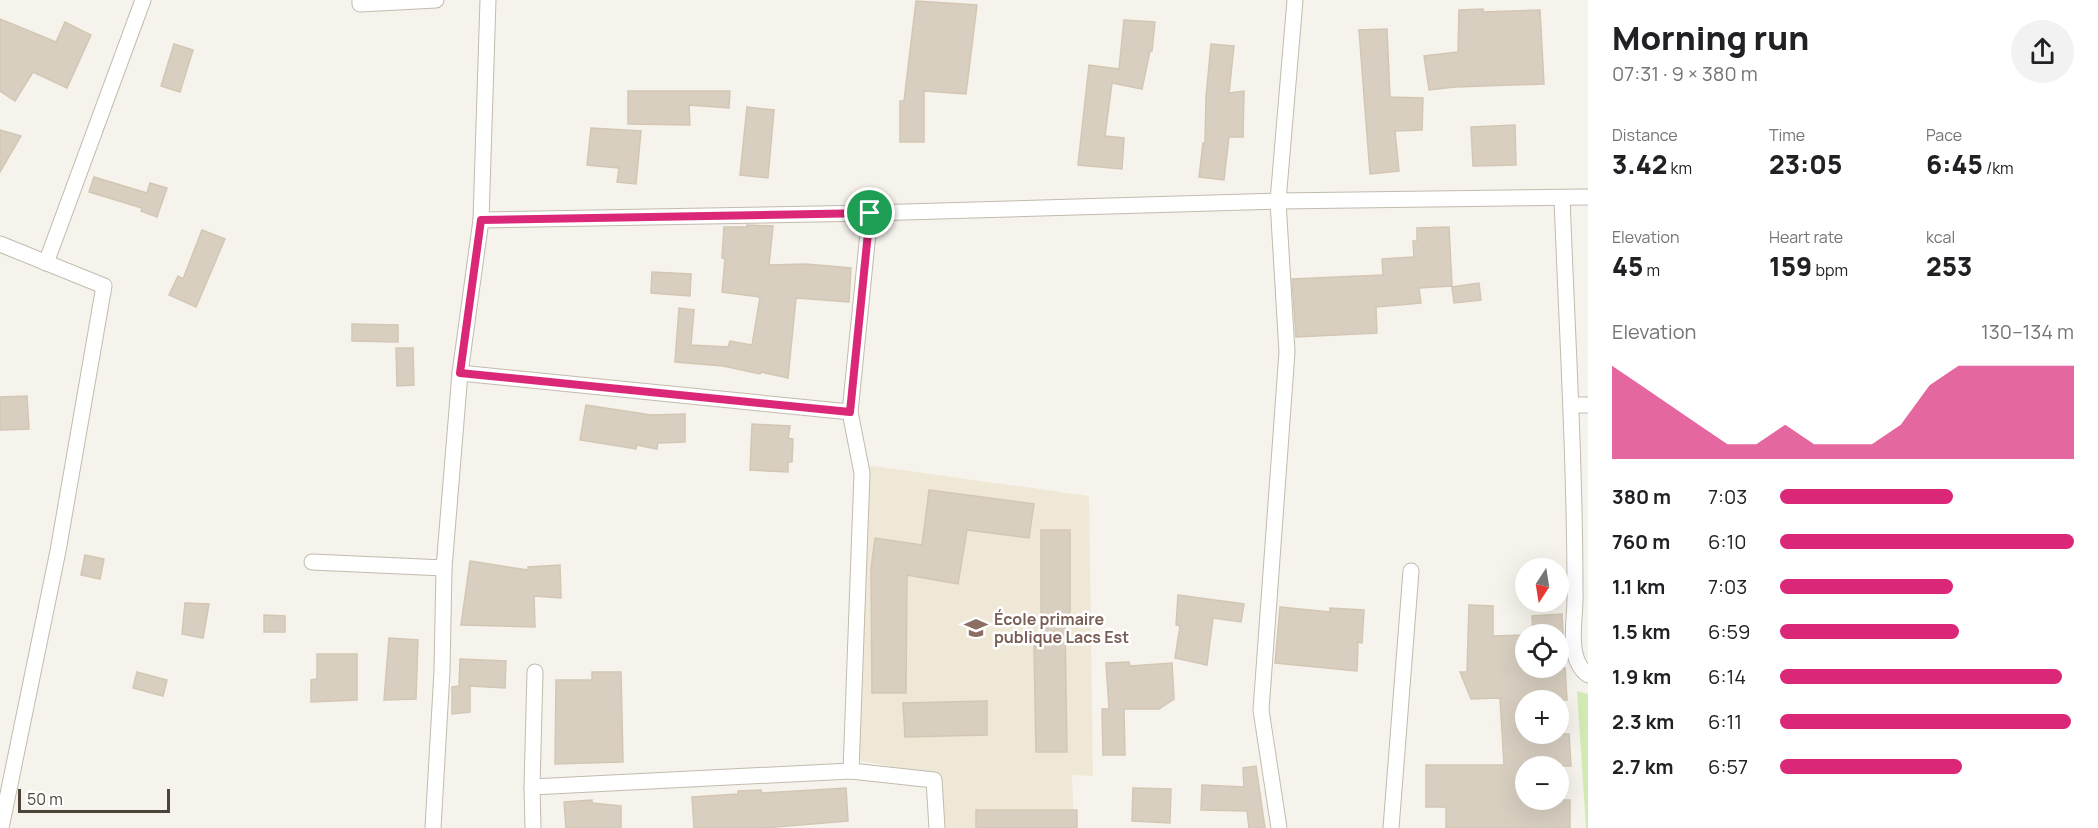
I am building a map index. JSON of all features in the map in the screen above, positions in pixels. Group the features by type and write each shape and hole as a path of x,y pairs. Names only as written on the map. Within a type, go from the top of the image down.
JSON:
{"street":[{"path":"46,263 143,0"},
{"path":"360,0 360,4 436,0"},
{"path":"433,828 442,671 444,568 460,373 481,220 488,0"},
{"path":"1280,828 1261,710 1287,352 1278,201 1295,0"},
{"path":"481,220 870,213 1278,201 1588,197"},
{"path":"1562,198 1571,405 1574,658 1588,675"},
{"path":"851,771 862,473 850,412 870,213"},
{"path":"0,244 104,286 58,550 1,828"},
{"path":"460,373 850,412"},
{"path":"1571,405 1588,405"},
{"path":"312,562 444,568"},
{"path":"1391,828 1411,571"},
{"path":"533,828 535,672"},
{"path":"532,787 851,771 934,780 937,828"}],"shaded area":[{"name":"École primaire publique Lacs Est","path":"866,465 1089,496 1093,776 1072,775 1074,828 941,828 934,775 857,760"}],"green space":[{"path":"1577,691 1588,694 1588,828 1586,828"}],"building":[{"path":"916,1 977,5 966,94 924,91 924,142 900,142 900,101 904,101"},
{"path":"1483,9 1483,12 1540,10 1544,84 1429,90 1424,56 1458,52 1459,10"},
{"path":"0,19 56,42 65,22 91,35 67,88 33,72 15,101 0,91"},
{"path":"1124,20 1155,22 1152,51 1150,51 1142,89 1112,83 1105,136 1124,138 1122,169 1078,165 1089,65 1119,69"},
{"path":"1387,29 1390,97 1423,98 1422,130 1395,131 1399,171 1370,174 1359,30"},
{"path":"174,44 193,50 180,92 161,86"},
{"path":"1211,44 1234,46 1229,93 1244,91 1243,137 1229,137 1224,180 1199,177 1203,143 1205,143"},
{"path":"628,91 730,91 729,108 689,105 690,125 628,124"},
{"path":"747,107 774,110 768,178 740,175"},
{"path":"1515,125 1516,165 1473,166 1471,127"},
{"path":"591,128 641,131 636,184 617,182 619,168 587,165"},
{"path":"0,130 21,136 0,172"},
{"path":"94,177 147,193 150,183 167,188 157,217 141,211 142,208 89,192"},
{"path":"747,225 773,226 769,265 806,264 851,268 849,302 796,298 788,378 723,366 675,362 679,308 694,310 691,345 728,347 730,341 752,345 760,297 722,292 725,259 722,258 724,227 747,227"},
{"path":"1449,227 1452,286 1419,288 1421,303 1376,307 1377,333 1296,337 1292,279 1383,275 1382,259 1414,257 1413,241 1417,241 1417,228"},
{"path":"202,230 225,239 196,307 169,295 178,276 183,279"},
{"path":"652,272 691,274 690,296 651,293"},
{"path":"1479,283 1481,300 1454,303 1452,287"},
{"path":"352,324 398,325 398,342 352,341"},
{"path":"396,348 413,348 414,385 397,386"},
{"path":"27,396 29,429 0,430 0,397"},
{"path":"586,405 651,415 685,414 685,442 658,443 657,449 637,445 636,449 580,440"},
{"path":"752,424 790,426 788,438 793,439 792,462 788,462 788,472 750,470"},
{"path":"929,490 1034,504 1029,538 967,530 958,584 907,575 906,693 872,693 871,569 875,538 922,545"},
{"path":"1041,530 1070,530 1070,626 1065,626 1067,752 1036,752 1034,643 1041,643"},
{"path":"85,555 104,559 100,579 81,575"},
{"path":"470,561 528,570 528,567 560,565 561,598 534,596 535,627 461,625"},
{"path":"1178,595 1244,604 1241,622 1213,618 1207,665 1175,658 1180,626 1176,625"},
{"path":"185,603 209,604 203,638 182,634"},
{"path":"1469,605 1493,606 1493,636 1515,635 1515,678 1566,678 1566,690 1515,690 1515,744 1569,744 1569,734 1571,766 1569,766 1569,756 1515,756 1515,810 1569,810 1570,800 1570,828 1446,828 1446,807 1426,807 1426,765 1504,765 1500,698 1471,699 1460,672 1467,672"},
{"path":"1280,607 1330,612 1330,608 1364,610 1362,643 1358,642 1357,671 1275,663"},
{"path":"1562,614 1562,624 1532,624 1532,616"},
{"path":"264,615 285,616 285,632 264,632"},
{"path":"389,638 418,640 416,699 384,700"},
{"path":"317,654 357,654 357,700 311,702 311,680 317,679"},
{"path":"460,659 506,661 505,688 470,686 470,712 452,714 452,687 459,686"},
{"path":"1129,662 1130,666 1172,663 1174,699 1159,709 1124,709 1125,755 1103,755 1102,709 1109,709 1106,663"},
{"path":"137,672 167,680 163,696 133,688"},
{"path":"592,672 621,672 623,762 555,764 556,680 592,680"},
{"path":"987,701 987,735 905,737 903,703"},
{"path":"1256,766 1265,828 1249,828 1247,811 1201,810 1202,785 1244,787 1243,768"},
{"path":"846,788 848,821 763,828 694,828 692,797 738,794 738,791 761,790 762,793"},
{"path":"1133,788 1171,789 1170,823 1132,821"},
{"path":"592,800 592,803 621,806 621,828 566,828 564,802"},
{"path":"976,810 1077,810 1077,828 976,828"}],"place":[{"name":"École primaire publique Lacs Est","path":"976,628"}],"route":[{"path":"870,213 850,412 460,373 481,220 870,213"}]}
